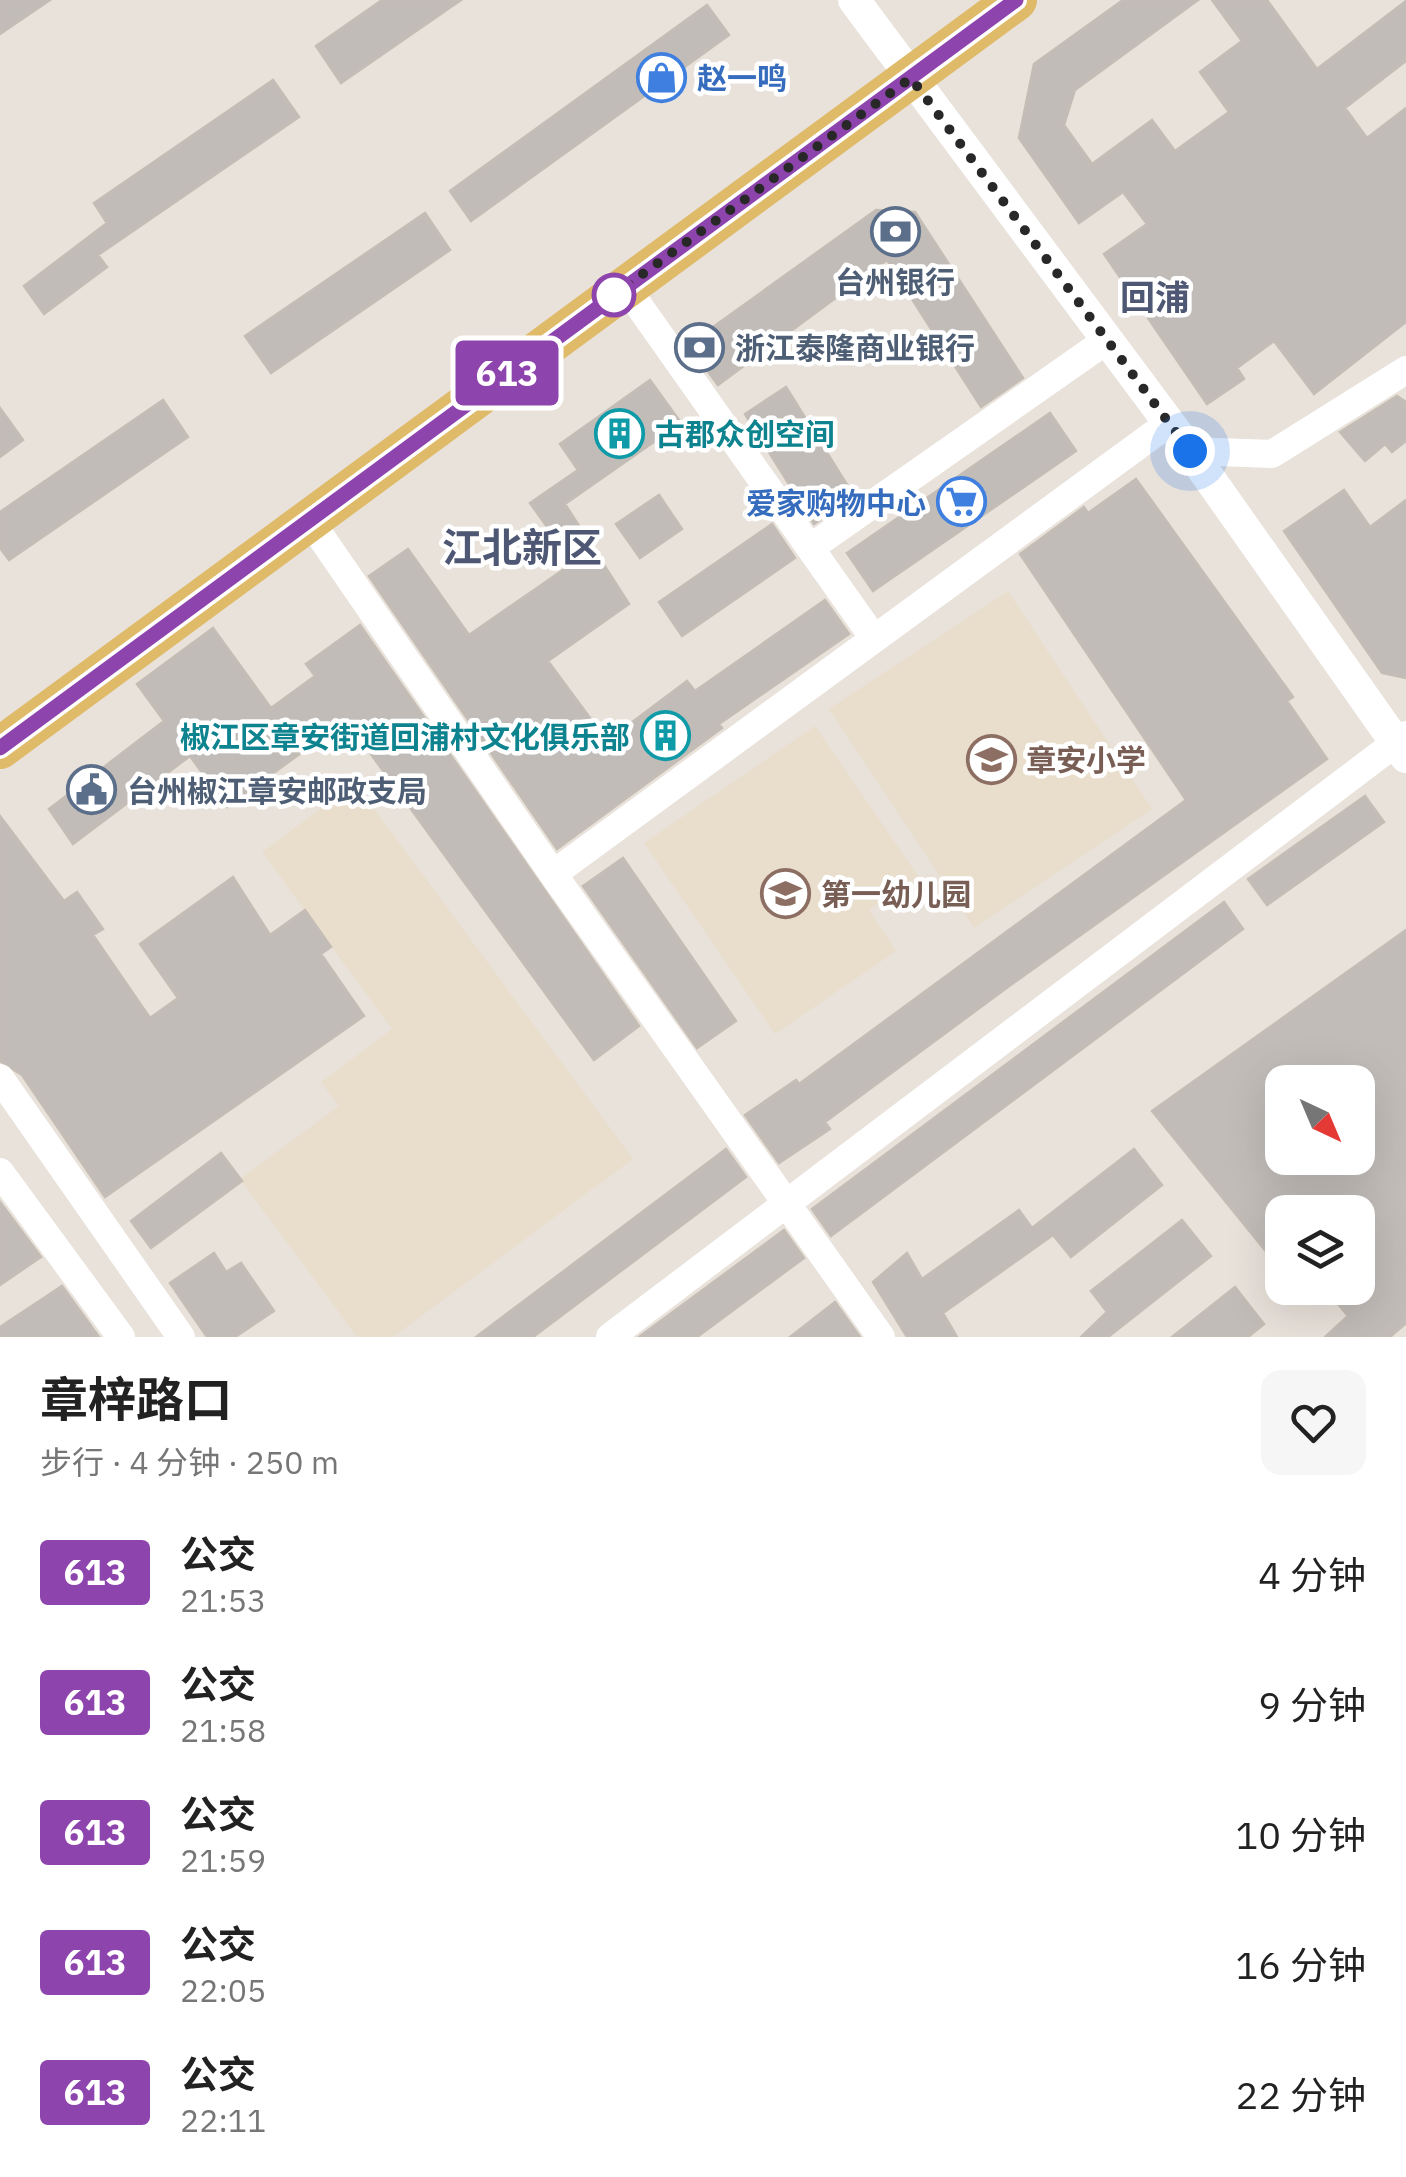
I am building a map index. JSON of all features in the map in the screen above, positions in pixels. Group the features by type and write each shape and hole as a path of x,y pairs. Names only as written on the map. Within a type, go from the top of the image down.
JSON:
{"main road":[{"path":"0,748 625,286 904,68 975,0"},
{"path":"0,720 904,68 1016,0"}],"street":[{"path":"610,1337 1403,745 854,0"},
{"path":"625,286 873,636"},
{"path":"810,548 1108,340"},
{"path":"1190,451 1272,454 1406,370"},
{"path":"552,874 1169,423"},
{"path":"308,518 552,874 882,1337"},
{"path":"0,1078 180,1337"},
{"path":"0,1172 121,1337"}],"shaded area":[{"name":"章安小学","path":"1008,591 1152,809 974,928 829,709"},
{"name":"第一幼儿园","path":"815,726 918,876 869,910 896,951 775,1034 644,843"},
{"path":"355,783 633,1159 393,1337 357,1337 240,1179 339,1106 321,1082 392,1029 262,852"}],"building":[{"path":"0,0 50,0 0,34"},
{"path":"382,0 461,0 341,83 316,46"},
{"path":"1123,0 1198,0 1075,90 1064,125 1092,164 1152,120 1175,151 1229,112 1200,72 1242,41 1212,0 1267,0 1317,69 1406,1 1406,61 1345,108 1367,138 1406,108 1406,322 1314,394 1274,341 1237,368 1244,379 1207,404 1104,254 1147,224 1123,192 1079,223 1019,138 1034,64"},
{"path":"707,5 729,35 471,221 450,191"},
{"path":"273,80 299,117 98,255 107,267 44,314 24,286 107,223 94,203"},
{"path":"876,210 915,212 1023,378 981,407 887,260 718,385 688,345"},
{"path":"425,213 450,250 271,373 245,336"},
{"path":"650,380 681,423 565,504 629,604 548,661 607,741 687,681 695,691 825,600 849,634 719,724 722,728 557,849 369,576 408,549 469,635 573,563 530,503 578,470 560,444"},
{"path":"786,387 854,496 814,524 745,414"},
{"path":"1397,396 1406,402 1406,441 1392,452 1385,444 1365,461 1340,432"},
{"path":"163,400 188,437 9,560 0,548 0,512"},
{"path":"0,408 23,440 0,457"},
{"name":"爱家购物中心","path":"1050,413 1076,451 873,591 847,553"},
{"path":"1136,479 1293,697 1287,701 1327,759 1012,984 825,1122 830,1129 779,1163 745,1115 796,1080 799,1084 1186,800 1020,554 1084,507 1088,513"},
{"path":"1344,490 1370,527 1406,500 1406,678 1382,673 1284,531"},
{"path":"659,495 682,529 640,558 616,524"},
{"path":"772,524 795,558 682,636 659,602"},
{"path":"360,625 639,1026 594,1060 346,720 227,807 190,756 73,844 49,809 164,721 137,684 213,628 271,708 315,676 306,664"},
{"path":"1365,796 1384,822 1267,905 1248,879"},
{"path":"0,816 64,901 77,892 103,929 93,935 150,1018 178,998 140,944 233,877 270,935 305,910 331,947 321,954 364,1016 105,1197 22,1075 0,1061"},
{"path":"623,858 736,1021 697,1048 583,886"},
{"path":"1224,902 1243,929 831,1236 812,1209"},
{"path":"1406,930 1406,1323 1390,1337 1325,1337 1348,1316 1339,1305 1375,1305 1375,1195 1265,1195 1265,1250 1152,1111"},
{"path":"726,1149 746,1177 533,1337 476,1337"},
{"path":"1134,1149 1162,1185 1071,1257 1053,1235 943,1313 957,1337 907,1337 873,1282 907,1253 922,1279 1019,1210 1032,1228"},
{"path":"221,1153 242,1181 151,1248 131,1221"},
{"path":"0,1202 41,1257 0,1285"},
{"path":"1182,1220 1211,1256 1108,1337 1081,1337 1107,1312 1091,1291"},
{"path":"784,1230 804,1258 697,1337 639,1337"},
{"path":"214,1253 226,1272 241,1263 274,1311 235,1337 207,1337 170,1283"},
{"path":"62,1286 99,1337 0,1337 0,1327"},
{"path":"1235,1287 1264,1324 1248,1337 1172,1337"},
{"path":"835,1302 860,1337 790,1337"}],"bus line":[{"name":"613","path":"0,748 1016,0"}],"place":[{"name":"赵一鸣","path":"662,77"},
{"name":"台州银行","path":"895,232"},
{"name":"浙江泰隆商业银行","path":"700,347"},
{"name":"古郡众创空间","path":"620,433"},
{"name":"爱家购物中心","path":"961,502"},
{"name":"椒江区章安街道回浦村文化俱乐部","path":"665,736"},
{"name":"章安小学","path":"991,759"},
{"name":"台州椒江章安邮政支局","path":"92,790"},
{"name":"第一幼儿园","path":"786,893"}],"district":[{"name":"回浦","path":"1155,297"},
{"name":"江北新区","path":"522,547"}],"route":[{"path":"614,295 911,78 1190,451"}]}
